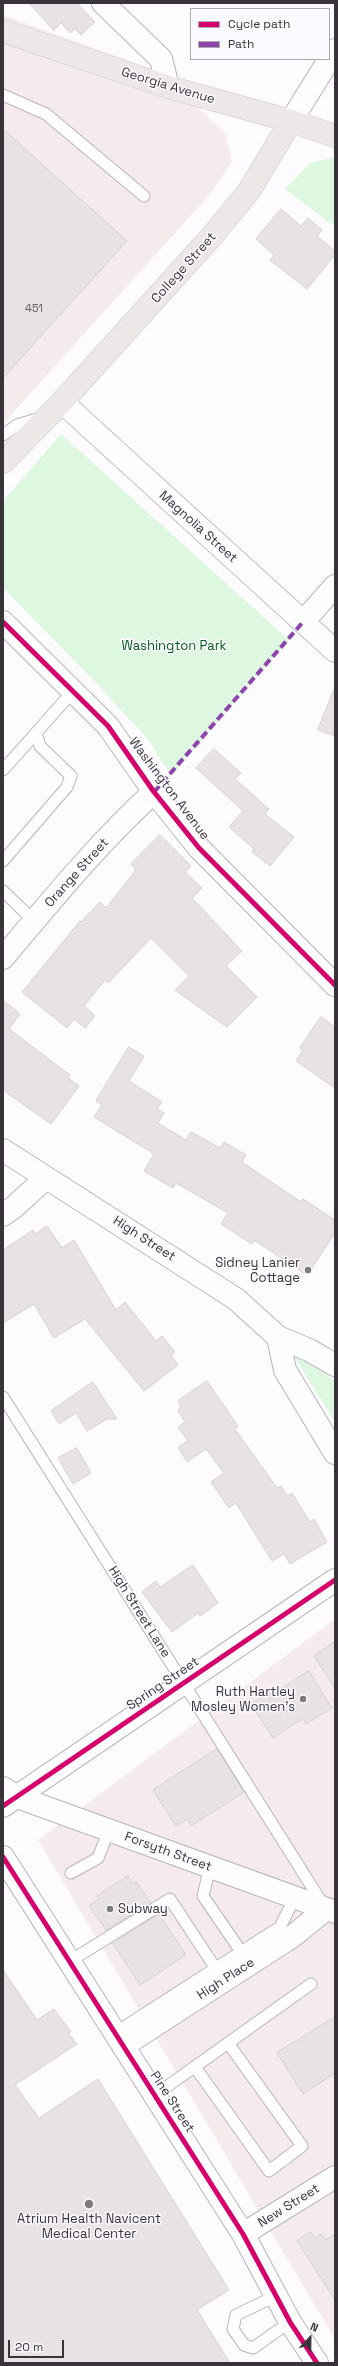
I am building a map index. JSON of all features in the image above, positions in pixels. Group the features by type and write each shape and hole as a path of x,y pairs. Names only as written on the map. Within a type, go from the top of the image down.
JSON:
{"main road":[{"name":"Georgia Avenue","path":"3,31 168,87 291,121 335,136"},
{"name":"College Street","path":"3,462 56,409 207,242 245,197 291,121"}],"street":[{"path":"103,3 161,60 168,87"},
{"name":"College Street","path":"291,121 329,60"},
{"name":"Magnolia Street","path":"56,409 335,651"},
{"path":"303,622 335,586"},
{"name":"Washington Avenue","path":"3,622 108,726 154,792 199,848 335,985"},
{"name":"Orange Street","path":"3,958 33,920 132,812 154,792"},
{"name":"High Street","path":"3,1150 236,1300 278,1337 309,1350 335,1365"},
{"path":"3,1215 46,1178"},
{"path":"278,1337 285,1370 335,1453"},
{"name":"Spring Street","path":"8,1797 184,1683 335,1580"},
{"name":"Forsyth Street","path":"8,1797 109,1830 330,1910"},
{"name":"Pine Street","path":"3,1857 244,2234 290,2322 317,2363"},
{"name":"High Place","path":"119,2039 293,1936 330,1910"},
{"name":"New Street","path":"244,2234 335,2177"}],"lane":[{"path":"3,95 46,114 144,196"},
{"path":"3,435 17,425 56,409"},
{"path":"3,770 73,691"},
{"path":"3,861 67,787 72,776 40,746 36,733"},
{"path":"3,891 33,920"},
{"name":"High Street Lane","path":"3,1397 330,1910"},
{"path":"71,1873 98,1858 109,1830"},
{"path":"210,1867 203,1896 242,1952"},
{"path":"119,2039 216,1969 280,1927 295,1898"},
{"path":"70,1961 170,1899 216,1969"},
{"path":"155,2095 311,1984"},
{"path":"195,2067 269,2171 302,2146 228,2043"},
{"path":"276,2296 236,2315 233,2329 244,2345 253,2348 290,2322"}],"shaded area":[{"path":"3,15 140,65 204,113 226,135 232,162 212,192 3,424"},
{"path":"335,1619 335,2339 38,1840"}],"green space":[{"path":"335,157 335,227 285,189 310,163"},
{"name":"Washington Park","path":"61,434 289,640 171,776 147,738 95,682 3,588 3,501"},
{"path":"291,1352 335,1381 335,1422"}],"building":[{"path":"29,3 77,3 95,22 81,35 75,29 70,33 61,23 54,30"},
{"path":"3,129 127,241 3,378"},
{"path":"281,209 301,226 308,218 322,230 317,236 335,251 335,255 307,289 270,260 274,255 256,239"},
{"path":"335,690 335,736 318,730"},
{"path":"214,749 241,773 235,779 269,809 265,814 294,837 270,866 252,852 254,849 229,827 243,811 196,768"},
{"path":"160,835 191,866 185,872 202,888 192,898 242,951 226,966 257,997 227,1027 175,990 189,976 151,938 108,983 105,980 84,1006 95,1016 85,1028 74,1019 67,1028 22,992 80,921 81,922 100,902 106,908 136,870 131,864"},
{"path":"3,1000 20,1014 9,1029 70,1075 68,1078 79,1086 51,1124 3,1090"},
{"path":"321,1017 335,1027 335,1088 296,1061 303,1050 300,1048"},
{"path":"129,1047 144,1056 129,1081 162,1102 157,1109 164,1113 158,1123 186,1140 191,1132 220,1148 224,1142 246,1155 242,1162 301,1202 303,1199 335,1220 335,1233 312,1268 310,1266 305,1274 254,1240 252,1244 221,1224 228,1213 176,1183 173,1188 144,1171 154,1154 94,1117 102,1105 96,1101"},
{"path":"47,1226 62,1248 74,1240 116,1310 125,1302 156,1341 162,1336 175,1352 171,1355 178,1365 144,1391 85,1319 54,1338 34,1304 3,1323 3,1250 33,1230 35,1234"},
{"path":"207,1381 238,1426 235,1429 277,1488 281,1486 287,1496 292,1493 310,1522 314,1519 327,1542 290,1564 284,1554 272,1561 236,1503 229,1508 211,1482 224,1473 206,1449 187,1462 178,1447 188,1441 178,1427 185,1422 178,1411 181,1406 178,1401"},
{"path":"93,1382 117,1419 107,1419 87,1431 76,1413 59,1424 51,1411"},
{"path":"77,1448 91,1473 73,1484 58,1458"},
{"path":"193,1565 218,1603 200,1616 198,1613 172,1632 142,1592 156,1581 160,1587"},
{"path":"335,1642 335,1688 314,1656"},
{"path":"309,1671 332,1708 306,1724 303,1718 273,1738 251,1704 273,1689 275,1692"},
{"path":"217,1749 244,1792 191,1826 187,1819 176,1826 153,1790"},
{"path":"128,1876 133,1884 136,1881 151,1903 106,1930 89,1906 99,1899 97,1896"},
{"path":"159,1914 186,1955 140,1985 113,1944"},
{"name":"Atrium Health Navicent Medical Center","path":"3,1970 37,2020 54,2009 71,2032 68,2033 77,2044 15,2085 39,2118 98,2079 229,2290 197,2310 230,2363 3,2363"},
{"path":"335,2017 335,2073 303,2094 277,2053"},
{"path":"311,2232 315,2238 321,2234 325,2240 335,2234 335,2300 297,2241"}],"marked path":[{"path":"154,792 303,622"}],"cycle path":[{"path":"3,622 108,726 154,792 199,848 335,985"},
{"path":"3,1806 335,1580"},
{"path":"3,1857 243,2234 290,2322 317,2363"}],"place":[{"name":"Sidney Lanier Cottage","path":"308,1270"},
{"name":"Ruth Hartley Mosley Women's","path":"303,1699"},
{"name":"Subway","path":"110,1909"},
{"name":"Atrium Health Navicent Medical Center","path":"89,2204"}]}
